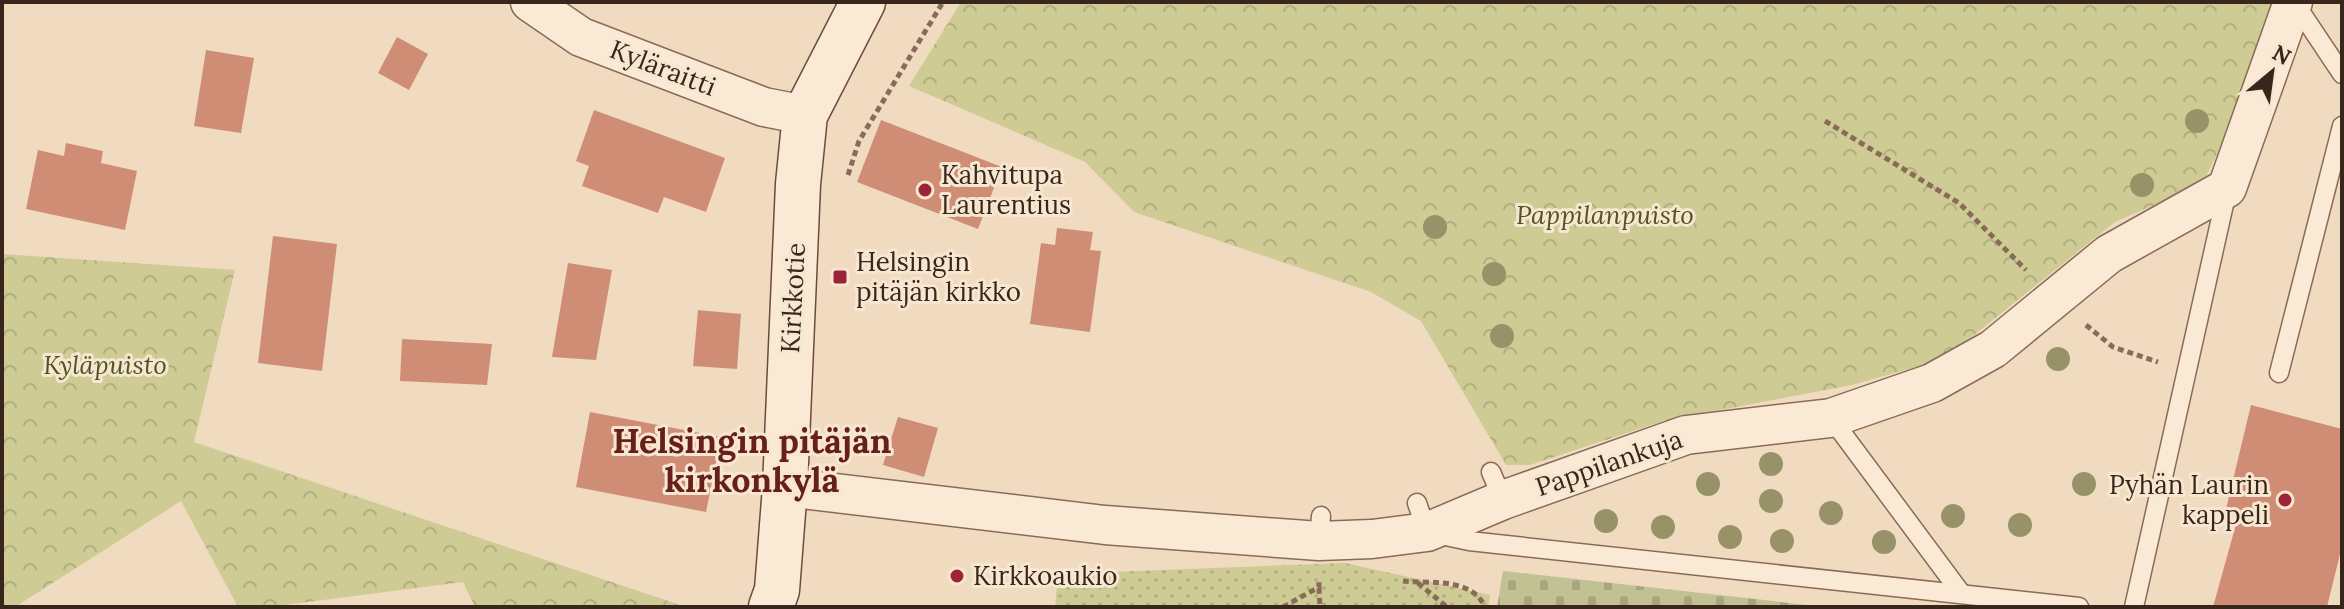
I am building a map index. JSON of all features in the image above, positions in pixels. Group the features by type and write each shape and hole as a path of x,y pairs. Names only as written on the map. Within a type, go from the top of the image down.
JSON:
{"street":[{"name":"Kyläraitti","path":"530,2 581,37 764,107 805,115"},
{"name":"Kirkkotie","path":"771,607 777,590 785,487 798,184 805,115 863,2"},
{"path":"2227,188 2294,2"},
{"name":"Pappilankuja","path":"785,487 1107,515 1320,528 1372,539 1497,486 1686,435 1831,418 1932,383 1993,349 2109,254 2227,188"}],"lane":[{"path":"2294,2 2342,74"},
{"path":"2279,373 2342,126"},
{"path":"2134,607 2227,188"},
{"path":"1831,418 1961,593"},
{"path":"1422,517 1469,541 2079,607"}],"path":[{"path":"847,181 859,141 943,2"},
{"path":"1825,121 1959,203 2055,299 2113,347 2187,371"},
{"path":"1389,580 1471,589 1485,607"},
{"path":"1417,583 1447,607"},
{"path":"1319,587 1320,607"}],"green space":[{"name":"Pappilanpuisto","path":"961,2 2275,2 2235,115 2207,175 2177,195 2115,222 1959,347 1927,364 1852,385 1663,421 1530,465 1506,465 1421,321 1371,292 1134,212 1085,162 909,86"},
{"name":"Kyläpuisto","path":"2,254 235,270 194,442 686,607 475,607 463,582 269,607 238,607 181,501 15,607 2,607"},
{"path":"1345,563 1490,595 1488,607 1055,607 1058,574"},
{"path":"1503,571 1826,607 1497,607"}],"building":[{"path":"397,37 428,54 409,90 378,73"},
{"path":"206,50 254,58 241,133 194,126"},
{"path":"594,110 725,158 706,212 664,197 658,213 582,186 589,166 576,161"},
{"path":"881,120 1002,167 978,229 857,182"},
{"path":"66,143 103,151 101,163 137,171 125,230 26,209 38,150 64,156"},
{"path":"1057,228 1093,232 1090,250 1101,251 1090,332 1030,324 1041,243 1055,245"},
{"path":"273,236 337,244 322,371 258,363"},
{"path":"568,263 612,270 596,360 552,357"},
{"path":"698,310 741,314 737,369 693,366"},
{"path":"402,339 492,344 487,385 400,381"},
{"name":"Pyhän Laurin kappeli","path":"2251,405 2342,429 2342,546 2327,607 2213,607 2238,517 2225,513"},
{"path":"590,412 721,437 706,512 576,487"},
{"path":"898,417 938,428 924,477 883,465"}],"place":[{"name":"Kahvitupa Laurentius","path":"925,190"},
{"name":"Helsingin pitäjän kirkko","path":"840,277"},
{"name":"Pyhän Laurin kappeli","path":"2285,500"},
{"name":"Kirkkoaukio","path":"957,576"}],"district":[{"name":"Helsingin pitäjän kirkonkylä","path":"752,460"}]}
